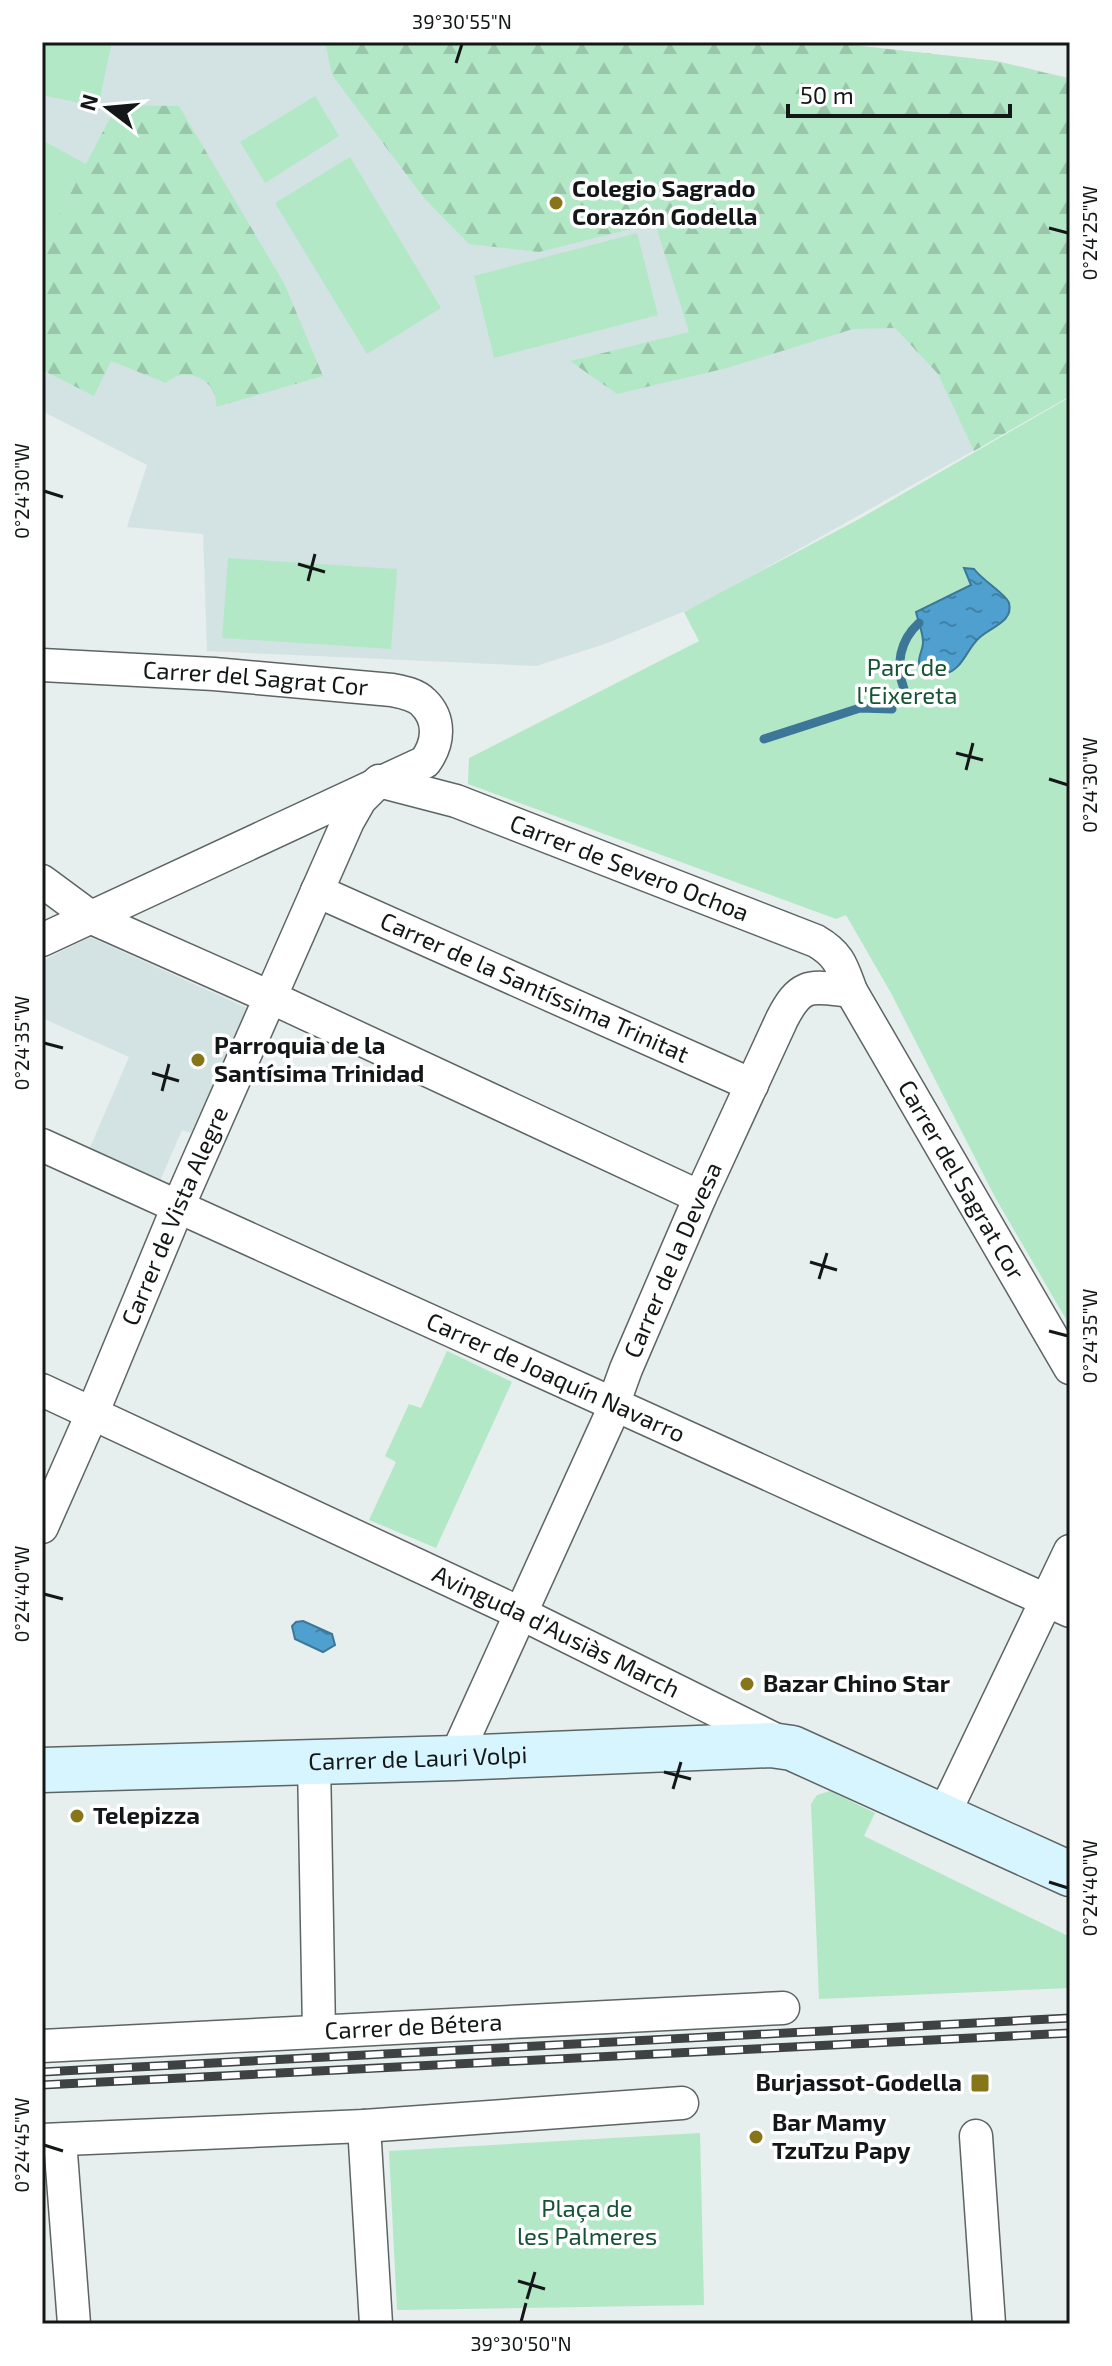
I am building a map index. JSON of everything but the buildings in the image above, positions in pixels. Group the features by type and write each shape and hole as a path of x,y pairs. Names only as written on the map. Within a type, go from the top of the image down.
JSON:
{"street":[{"name":"Carrer del Sagrat Cor","path":"42,665 214,674 409,694 422,701 432,715 437,730 434,743 425,762 379,781"},
{"name":"Carrer de Vista Alegre","path":"42,1527 317,891 354,810 379,781"},
{"path":"42,940 379,781"},
{"name":"Carrer de Severo Ochoa","path":"379,781 456,801 816,941 832,950 837,957 851,991"},
{"path":"42,881 92,918 270,997 700,1197"},
{"name":"Carrer de la Santíssima Trinitat","path":"317,891 752,1085"},
{"name":"Carrer de la Devesa","path":"455,1758 615,1406 626,1369 700,1197 790,1003 800,991 814,987 851,991"},
{"name":"Carrer del Sagrat Cor","path":"851,991 1070,1368"},
{"name":"Carrer de Joaquín Navarro","path":"42,1145 177,1209 1058,1606"},
{"name":"Avinguda d'Ausiàs March","path":"42,1390 522,1614 792,1748 1070,1874"},
{"path":"943,1816 1058,1606 1070,1551"},
{"name":"Carrer de Lauri Volpi","path":"42,1770 771,1745 792,1748"},
{"path":"314,1762 319,2031"},
{"name":"Carrer de Bétera","path":"42,2046 783,2008"},
{"path":"74,2324 51,2140 364,2126 682,2103"},
{"path":"364,2126 376,2324"},
{"path":"976,2136 989,2324"}],"shaded area":[{"name":"Colegio Sagrado Corazón Godella","path":"42,42 825,42 996,61 1070,78 1070,396 702,604 605,644 536,666 207,651 203,534 127,527 147,465 42,411"},
{"path":"90,937 247,1008 191,1133 182,1130 159,1183 89,1150 129,1057 42,1018 42,961"}],"green space":[{"path":"42,42 112,42 98,107 42,95"},
{"path":"325,42 825,42 996,61 1070,79 1070,396 974,451 938,374 895,328 853,329 727,368 617,394 570,361 689,332 655,223 539,252 469,244 424,198 332,75"},
{"path":"315,96 339,136 265,183 240,142"},
{"path":"117,105 179,106 284,283 323,376 216,407 212,389 191,375 174,377 166,383 111,361 94,396 42,370 42,247"},
{"path":"42,140 86,164 42,247"},
{"path":"350,157 441,308 367,354 275,203"},
{"path":"637,233 658,315 494,358 474,276"},
{"name":"Parc de l'Eixereta","path":"1070,397 1070,1326 996,1199 891,993 846,915 836,919 468,784 469,758 699,641 684,612 861,518"},
{"path":"228,558 397,569 391,649 222,638"},
{"path":"447,1351 512,1382 436,1548 369,1520 396,1462 385,1456 409,1404 421,1408"},
{"path":"830,1791 875,1813 864,1836 1070,1937 1070,1988 819,1999 811,1804 817,1795"},
{"name":"Plaça de les Palmeres","path":"700,2133 704,2305 397,2310 389,2151"}],"water":[{"path":"964,568 974,569 1004,596 1010,610 1005,620 974,643 954,669 941,675 927,673 919,664 923,638 916,612 971,585"},
{"path":"303,1621 332,1634 335,1645 323,1652 295,1639 292,1626"}],"waterway":[{"path":"904,689 900,671 901,653 907,637 919,623"},
{"path":"764,739 860,708 892,709"}],"railway":[{"path":"42,2072 1070,2018"},
{"path":"42,2085 1070,2033"}],"place":[{"name":"Colegio Sagrado Corazón Godella","path":"556,203"},
{"name":"Parroquia de la Santísima Trinidad","path":"198,1060"},
{"name":"Bazar Chino Star","path":"747,1684"},
{"name":"Telepizza","path":"77,1816"},
{"name":"Burjassot-Godella","path":"980,2083"},
{"name":"Bar Mamy TzuTzu Papy","path":"756,2137"}]}
